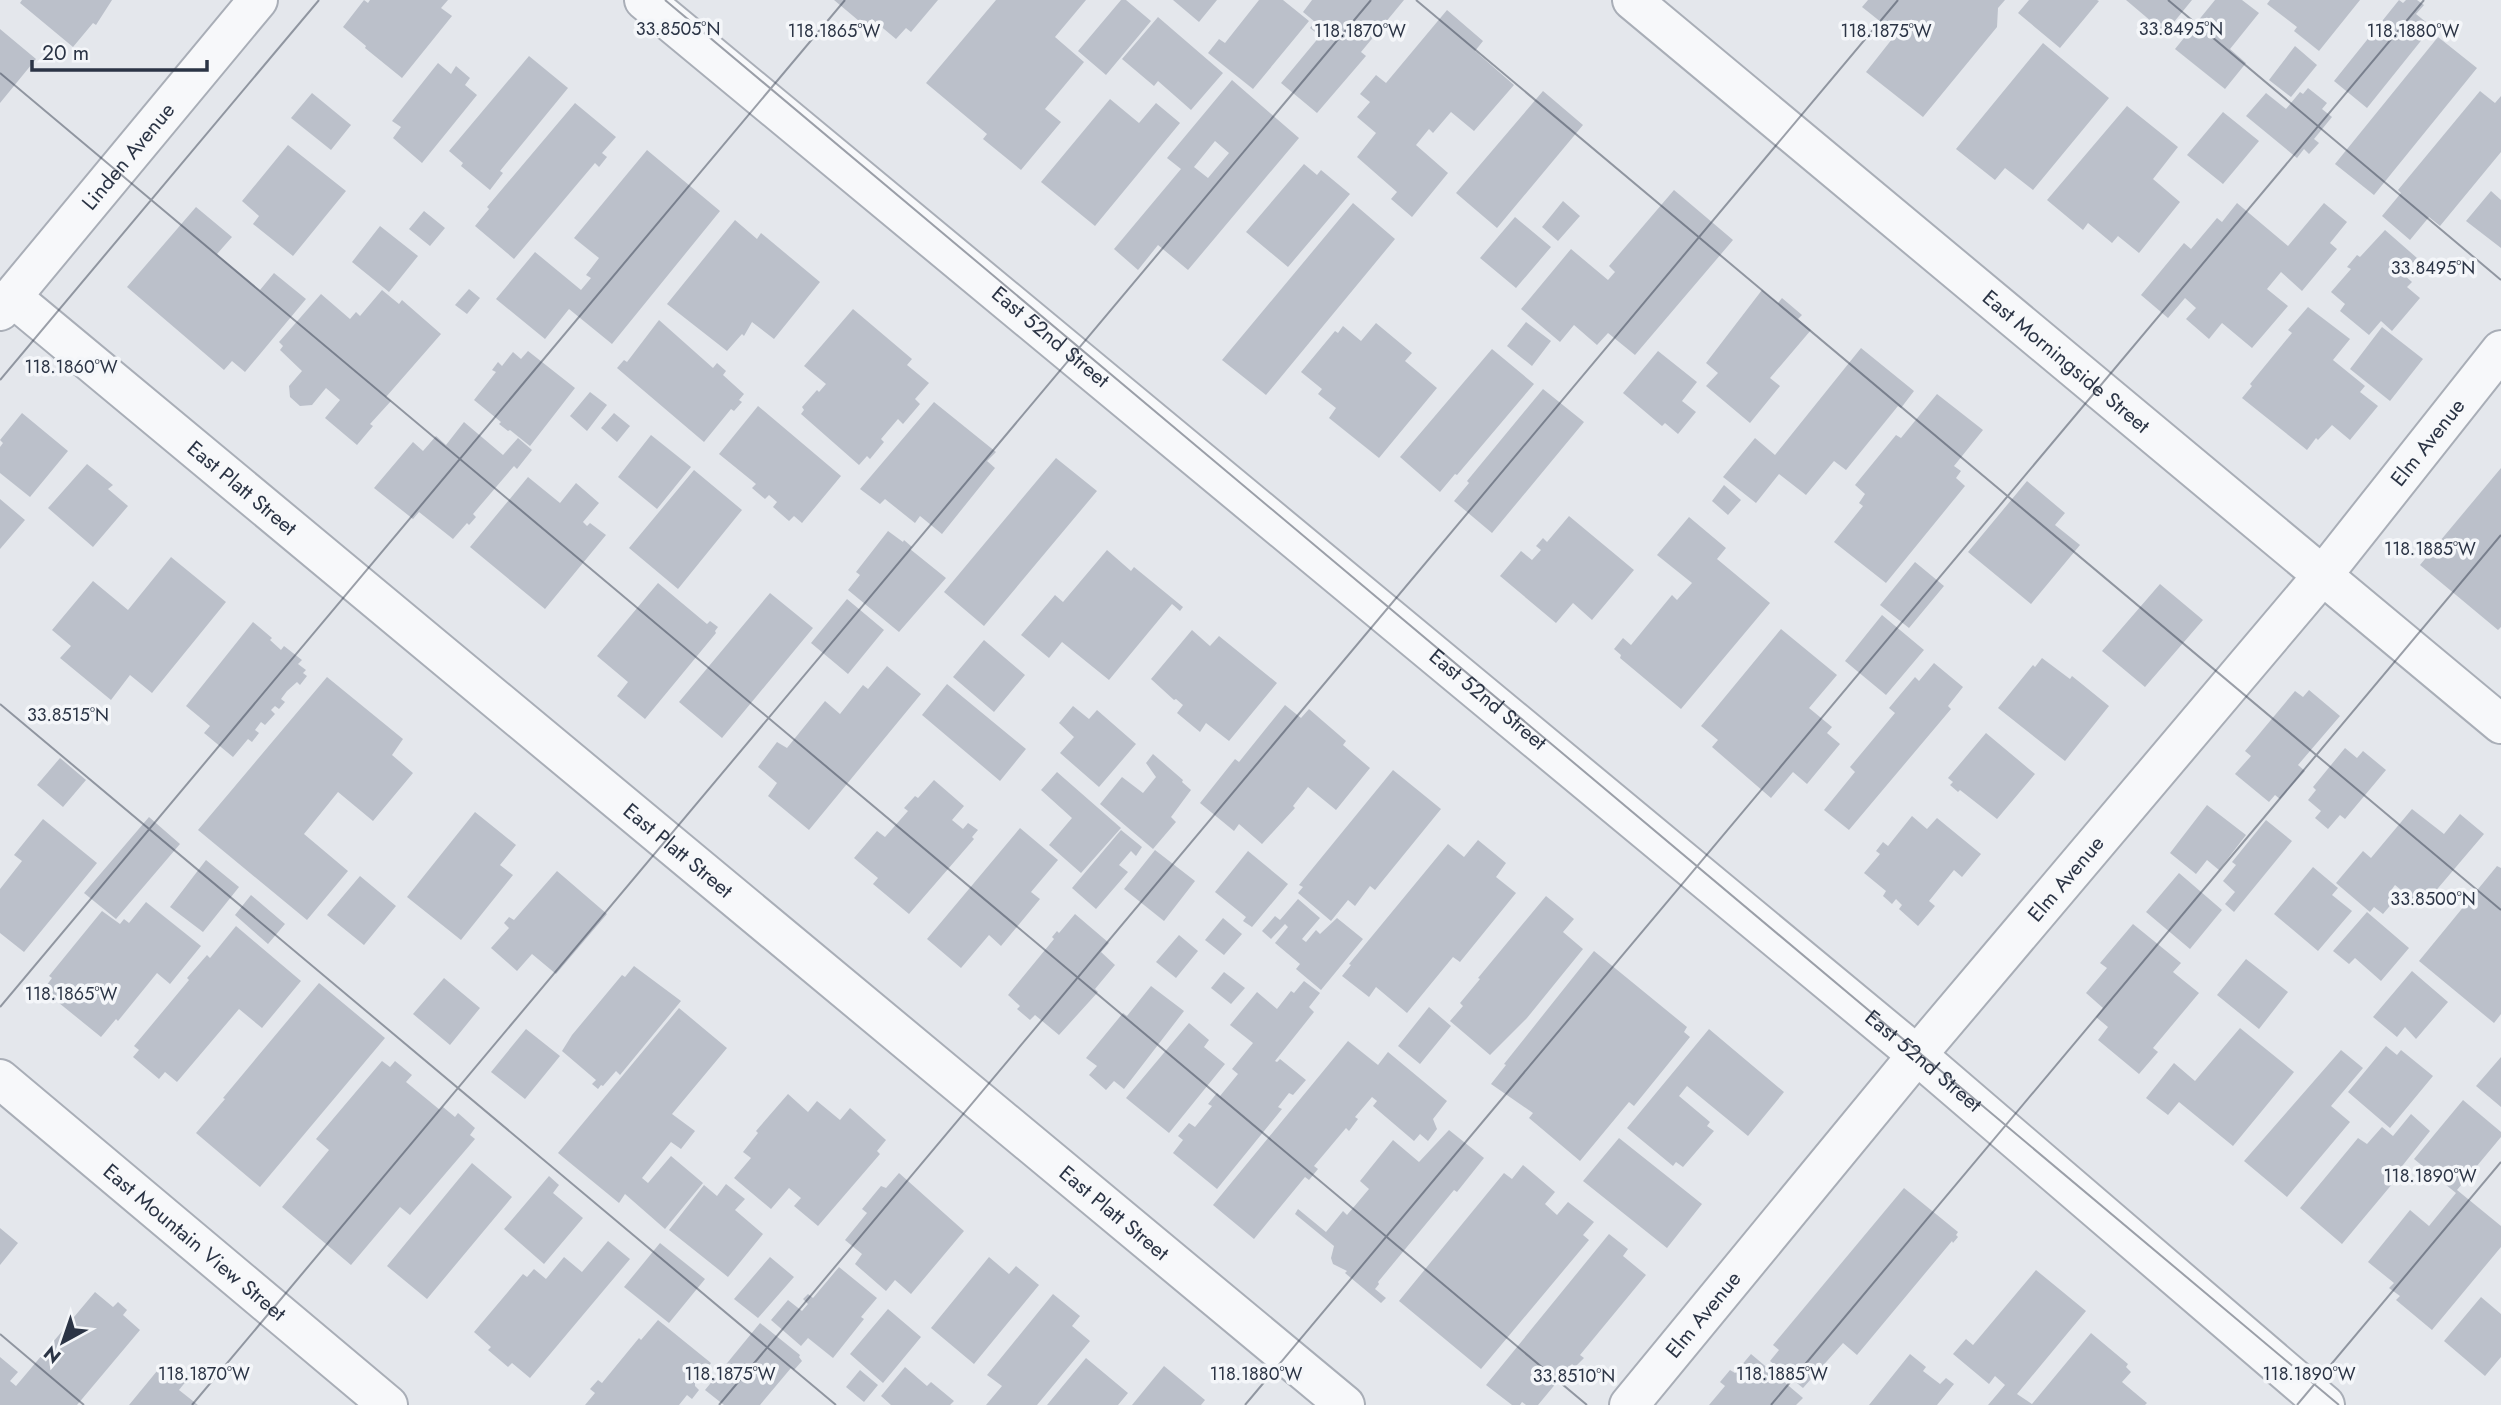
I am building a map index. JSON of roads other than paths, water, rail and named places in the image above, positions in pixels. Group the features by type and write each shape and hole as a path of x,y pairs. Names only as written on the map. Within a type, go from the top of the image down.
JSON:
{"street":[{"name":"Linden Avenue","path":"6,304 258,0"},
{"name":"East 52nd Street","path":"643,0 1917,1055 2325,1405"},
{"name":"East Morningside Street","path":"1632,0 2501,724"},
{"name":"East Platt Street","path":"6,304 1345,1405"},
{"name":"Elm Avenue","path":"1629,1405 1917,1055 2322,576 2501,350"},
{"name":"East Mountain View Street","path":"0,1079 388,1405"}]}
